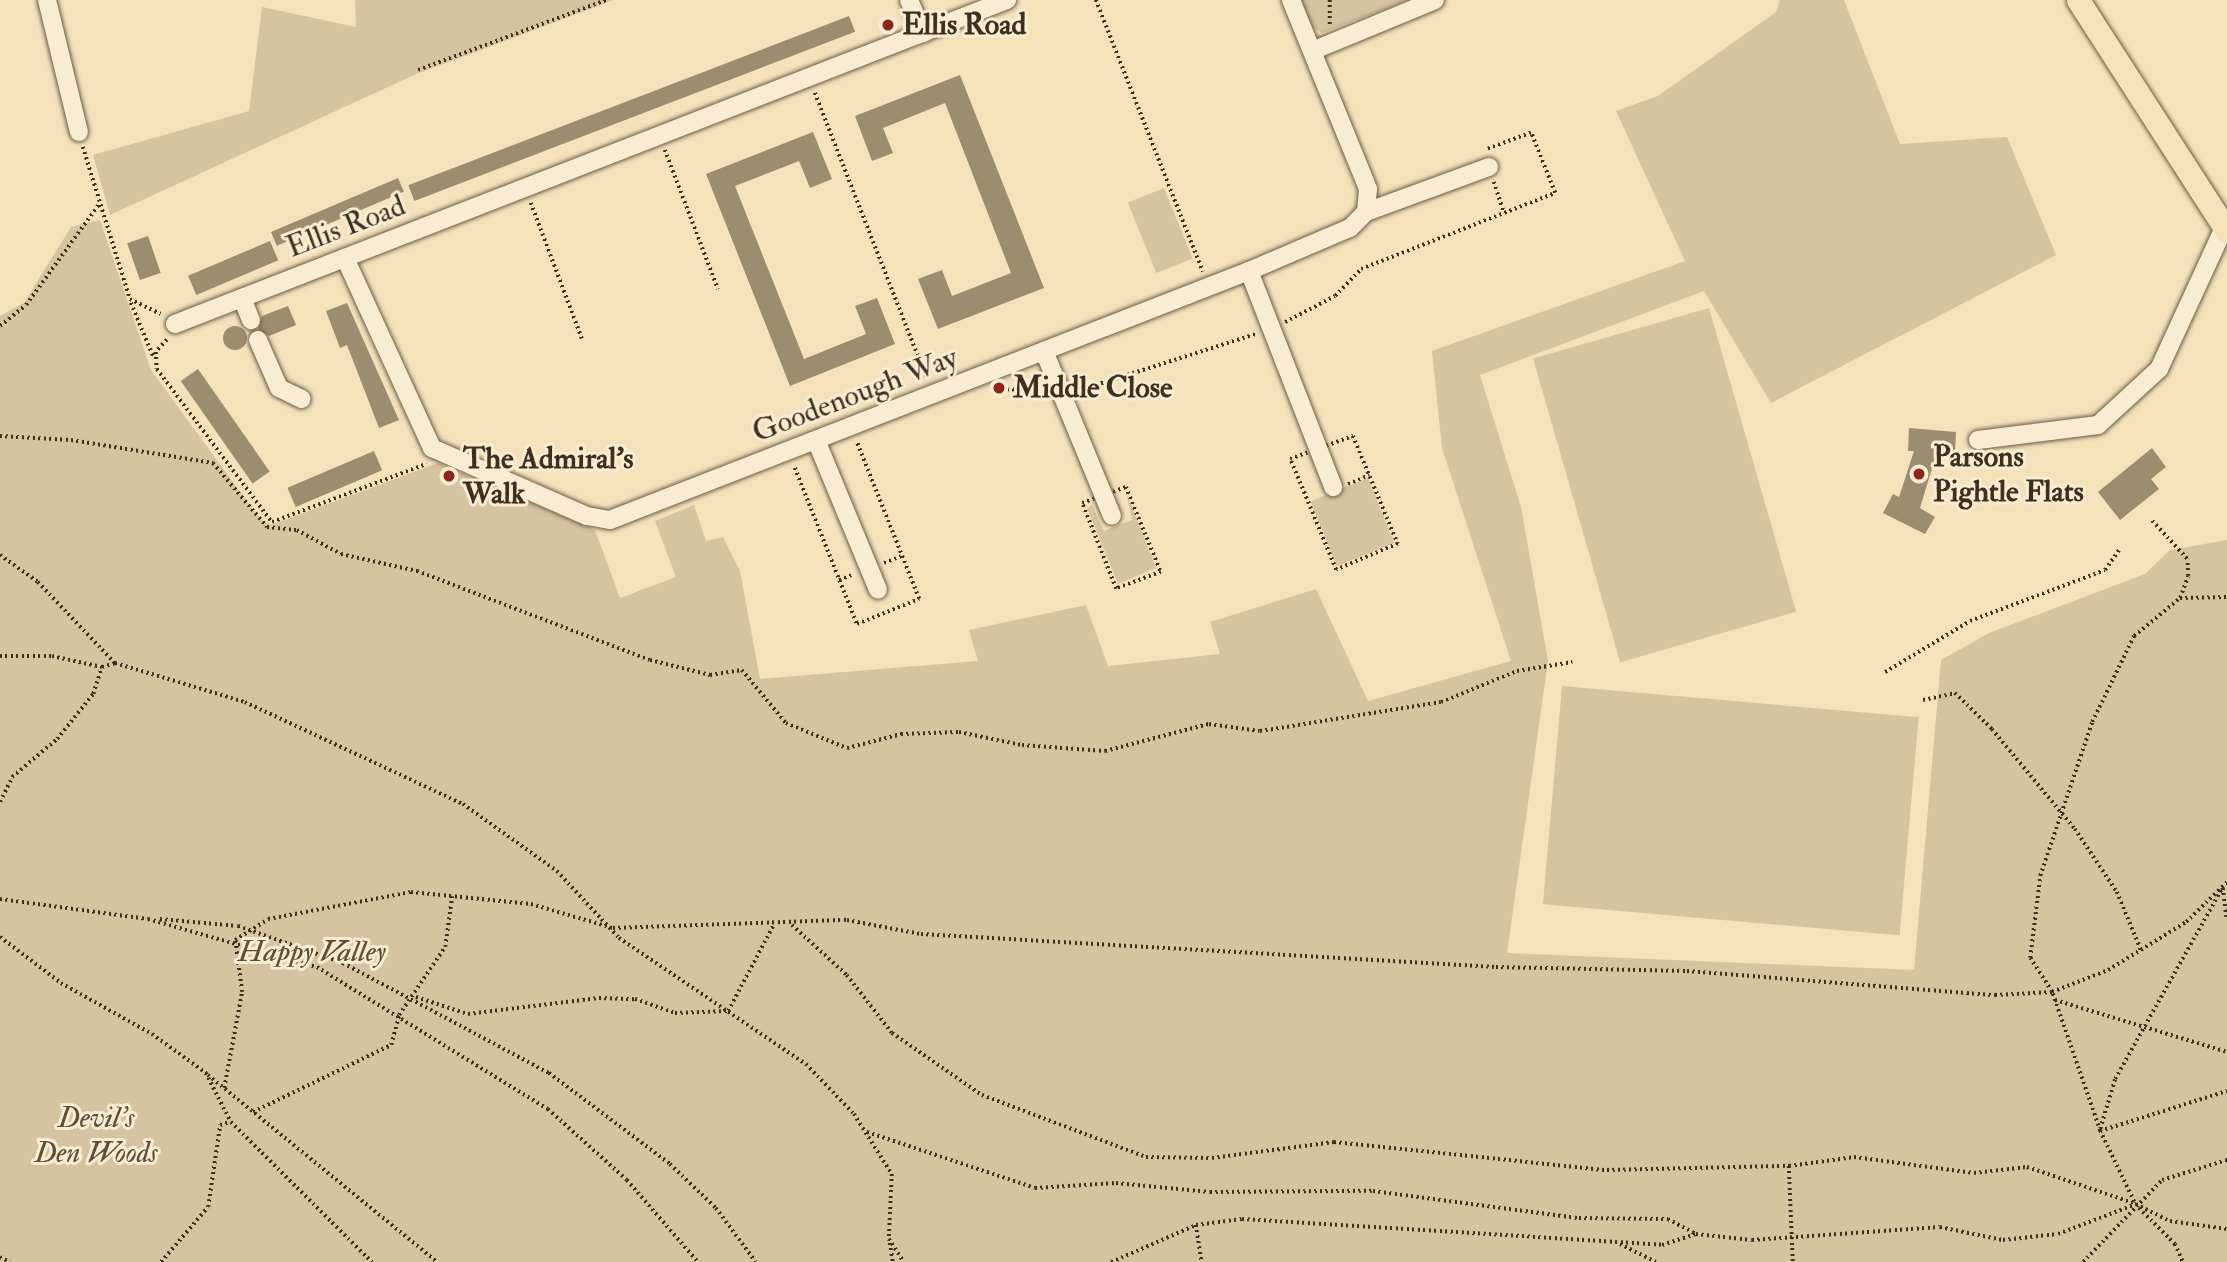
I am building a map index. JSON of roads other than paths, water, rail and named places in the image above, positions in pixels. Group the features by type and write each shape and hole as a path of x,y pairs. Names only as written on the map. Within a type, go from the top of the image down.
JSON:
{"main road":[{"path":"2078,0 2226,229"}],"street":[{"path":"47,0 79,132"},
{"path":"909,0 923,33"},
{"name":"Ellis Road","path":"175,324 1007,0"},
{"path":"1291,0 1368,188 1366,212"},
{"path":"1312,51 1435,0"},
{"name":"Goodenough Way","path":"345,258 422,435 448,456 587,516 610,520 1249,271 1350,228 1366,212 1489,167"},
{"path":"1978,440 2098,425 2159,369 2226,229"},
{"path":"1249,271 1333,487"},
{"path":"242,298 251,320"},
{"path":"258,340 279,388 302,399"},
{"path":"1044,351 1112,516"},
{"path":"816,440 878,590"}],"place":[{"name":"Ellis Road","path":"888,25"},
{"name":"Middle Close","path":"999,388"},
{"name":"Parsons Pightle Flats","path":"1919,474"},
{"name":"The Admiral's Walk","path":"449,476"}],"park label":[{"name":"Happy Valley","path":"312,952"},
{"name":"Devil's Den Woods","path":"96,1135"}]}
